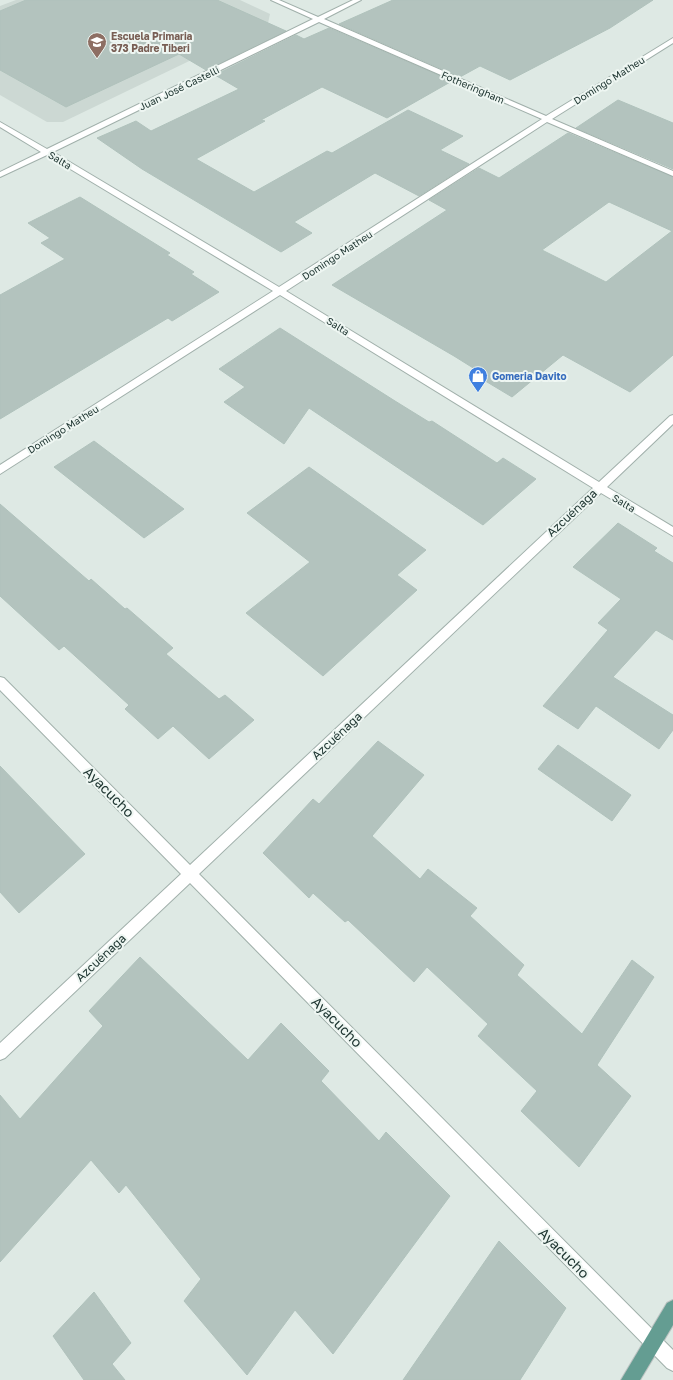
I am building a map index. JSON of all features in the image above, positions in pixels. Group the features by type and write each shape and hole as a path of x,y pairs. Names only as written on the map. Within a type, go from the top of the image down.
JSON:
{"main road":[{"path":"630,1380 673,1310"}],"street":[{"name":"Fotheringham","path":"274,0 673,174"},
{"name":"Juan José Castelli","path":"0,175 358,0"},
{"name":"Domingo Matheu","path":"0,470 547,119 673,40"},
{"name":"Salta","path":"0,124 280,291 673,532"},
{"name":"Azcuénaga","path":"0,1053 673,418"},
{"name":"Ayacucho","path":"0,682 673,1362"}],"shaded area":[{"name":"Escuela Primaria 373 Padre Tiberi","path":"16,0 240,0 270,14 268,23 63,122 47,122 0,95 0,6"}],"building":[{"name":"Escuela Primaria 373 Padre Tiberi","path":"26,0 217,0 286,31 206,70 179,54 66,107 0,70 0,11"},
{"path":"393,0 653,0 610,28 510,80 480,66 460,77 339,24"},
{"path":"329,28 452,81 387,118 322,87 261,120 265,121 196,159 254,192 327,151 332,153 408,110 463,136 440,150 469,164 419,196 375,173 294,222 312,233 281,252 142,169 97,138 136,121 151,131 239,89 215,75 296,35 304,39"},
{"path":"618,100 673,123 673,169 576,128"},
{"path":"568,133 673,177 673,355 630,392 563,355 512,397 482,379 486,376 454,356 332,285 447,210 429,200 479,168 499,178","holes":["609,202 672,231 606,282 542,250"]},
{"path":"80,197 170,253 167,255 194,272 191,274 219,292 172,321 168,318 0,419 0,295 65,259 41,243 50,238 28,223"},
{"path":"280,328 429,422 432,421 497,463 503,458 536,479 483,525 309,408 284,444 224,402 245,387 219,369"},
{"path":"94,441 184,509 144,538 54,467"},
{"path":"309,467 426,550 397,575 417,590 323,676 246,613 310,562 247,513"},
{"path":"0,504 89,581 91,579 173,648 166,654 219,699 225,695 254,720 209,759 173,726 158,739 125,709 129,705 64,646 59,650 0,596"},
{"path":"618,523 657,548 654,551 673,563 673,640 656,630 613,677 673,715 673,730 659,749 596,706 578,729 543,706 608,630 598,623 621,599 573,567"},
{"path":"378,741 424,775 372,836 420,879 428,869 477,908 470,916 524,965 517,975 582,1034 632,960 654,977 597,1065 631,1096 579,1167 521,1111 537,1091 478,1036 488,1024 427,967 414,982 348,920 345,922 313,893 309,898 263,853 313,799 319,804"},
{"path":"558,745 631,795 612,821 538,769"},
{"path":"0,766 85,854 19,913 0,892"},
{"path":"140,957 248,1060 281,1023 329,1071 321,1081 379,1141 386,1132 450,1196 333,1354 295,1310 247,1375 184,1301 201,1279 126,1185 119,1193 91,1160 0,1262 0,1095 20,1119 103,1026 89,1011"},
{"path":"499,1241 566,1308 520,1380 403,1380"},
{"path":"94,1292 131,1343 112,1364 125,1380 84,1380 53,1336"}],"place":[{"name":"Escuela Primaria 373 Padre Tiberi","path":"97,59"},
{"name":"Gomeria Davito","path":"478,393"}]}
